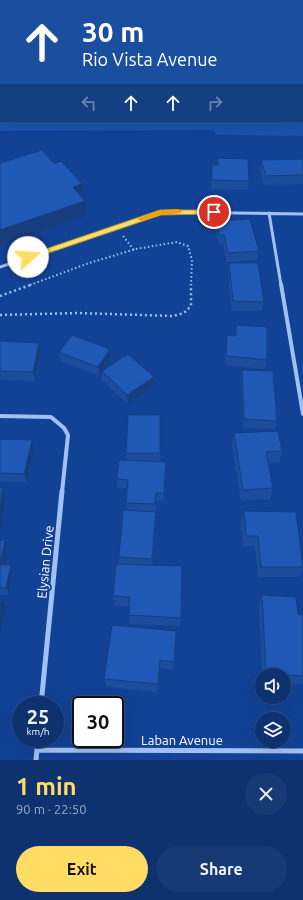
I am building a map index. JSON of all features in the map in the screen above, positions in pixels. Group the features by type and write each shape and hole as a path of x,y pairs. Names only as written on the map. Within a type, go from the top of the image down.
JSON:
{"street":[{"path":"0,267 160,212 303,214"},
{"path":"269,213 303,414"},
{"name":"Elysian Drive","path":"0,416 51,417 61,424 68,435 42,696"},
{"path":"36,760 37,750"},
{"name":"Laban Avenue","path":"37,750 303,751"}],"path":[{"path":"118,227 134,250"},
{"path":"0,296 89,263 134,250 177,242 188,246 192,260 192,297 190,306 184,313 173,316 78,313 0,315"}],"shaded area":[{"path":"0,122 303,122 303,136 217,135 213,130 0,131"}],"building":[{"path":"42,150 54,164 61,161 82,184 73,187 85,201 0,230 0,163"},
{"path":"218,158 248,159 249,181 212,180 212,165 218,165"},
{"path":"303,159 303,175 266,176 261,160"},
{"path":"250,219 259,251 228,253 224,235 219,235 216,221"},
{"path":"229,263 258,263 264,302 233,301"},
{"path":"236,325 267,327 267,360 226,356 227,335 236,336"},
{"path":"72,335 110,349 98,367 59,352"},
{"path":"0,341 39,343 33,372 0,371"},
{"path":"128,354 154,377 127,395 102,371"},
{"path":"242,370 273,371 277,421 244,419"},
{"path":"128,415 160,415 160,453 126,453"},
{"path":"278,431 282,451 266,452 273,488 243,490 234,433"},
{"path":"0,439 32,440 24,474 0,473"},
{"path":"119,460 166,462 164,493 156,493 155,504 126,503 128,480 117,479"},
{"path":"3,487 0,508 0,488"},
{"path":"123,510 156,512 152,559 119,557"},
{"path":"244,511 296,512 303,567 261,567 258,536 246,536"},
{"path":"0,540 5,540 0,564"},
{"path":"116,564 182,566 181,618 129,615 130,597 113,596"},
{"path":"0,565 11,565 6,588 0,588"},
{"path":"262,595 296,597 298,614 303,615 303,676 291,675 291,668 266,668"},
{"path":"112,625 176,631 174,662 160,660 158,684 104,679"}],"slow traffic":[{"path":"141,219 160,212 178,211"}],"route":[{"path":"28,257 160,212 214,212"}]}
